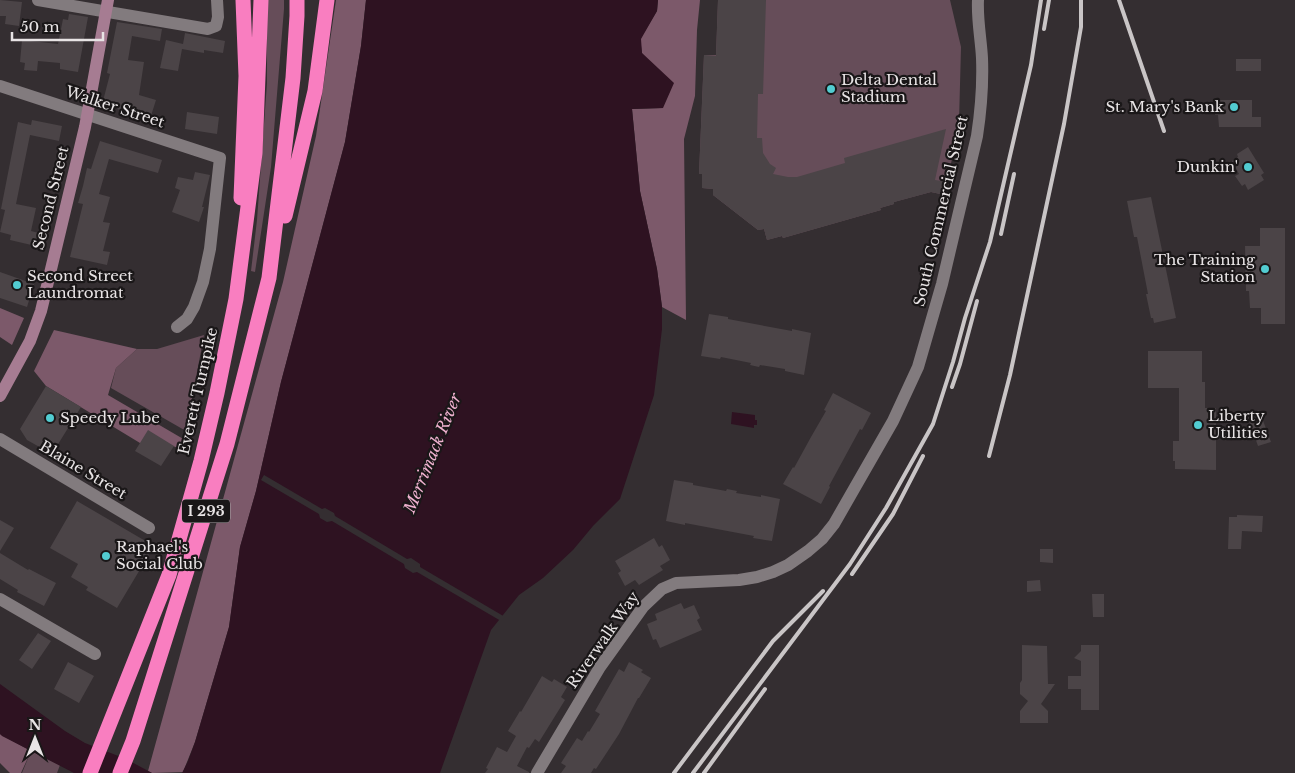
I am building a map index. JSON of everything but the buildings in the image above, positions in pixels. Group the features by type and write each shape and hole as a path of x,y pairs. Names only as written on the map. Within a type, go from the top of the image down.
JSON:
{"highway":[{"path":"236,300 246,76 243,0"},
{"name":"Everett Turnpike","path":"90,773 169,575 201,461 217,394 236,300 255,152 261,0"},
{"name":"I 293","path":"120,773 133,740 227,444 269,278 292,78 297,0"},
{"path":"269,278 315,91 327,0"},
{"path":"128,773 133,740"}],"main road":[{"name":"Second Street","path":"0,396 30,341 41,311 88,115 107,6"}],"street":[{"path":"38,0 107,6 208,30 216,26 218,18 217,0"},
{"name":"South Commercial Street","path":"918,367 942,284 977,136 982,92 978,0"},
{"name":"Walker Street","path":"0,86 220,158 210,249 203,282 194,307 187,319 177,327"},
{"name":"Riverwalk Way","path":"537,773 600,667 643,608 662,589 683,582 739,580 757,577 788,564 808,551 822,538 834,524 893,420 918,367"},
{"name":"Blaine Street","path":"0,439 149,528"},
{"path":"0,599 95,654"}],"shaded area":[{"path":"267,0 284,0 284,9 271,167 255,272 251,271 257,220 267,83"},
{"path":"336,0 366,0 361,46 345,142 281,382 256,491 240,547 229,627 195,742 183,772 152,773 148,771 283,282 316,136"},
{"path":"658,0 700,0 695,96 684,139 686,320 662,307 657,269 640,191 632,109 663,108 642,53 640,39 657,11"},
{"name":"Delta Dental Stadium","path":"718,0 950,0 961,47 959,122 945,195 931,192 894,202 894,204 880,208 881,210 783,238 782,236 767,240 764,229 758,230 713,195 713,189 702,188 702,174 699,174 704,55 716,55"},
{"path":"0,308 24,318 12,345 0,337"},
{"path":"54,330 137,349 116,368 108,395 185,440 183,450 173,446 140,443 46,386 34,371"},
{"path":"204,335 186,431 111,388 116,368 137,349 157,349"},
{"path":"0,734 31,751 21,773 10,773 0,763"},
{"path":"31,751 60,765 57,773 22,773"}],"water":[{"name":"Merrimack River","path":"366,0 658,0 657,11 641,39 642,53 674,83 663,108 632,109 640,191 657,269 662,307 662,329 654,395 620,499 593,526 573,550 543,578 519,595 491,630 440,773 182,773 195,742 229,627 240,547 256,491 281,382 345,142 361,46"},
{"path":"732,412 755,415 757,425 754,425 754,428 731,424"},
{"path":"0,684 65,731 85,743 126,759 152,773 74,773 2,736 0,734"}],"pier":[{"path":"264,475 322,509 325,508 334,513 335,516 407,559 411,558 420,564 420,567 505,617 501,621 417,572 413,573 405,568 404,564 332,521 327,522 320,518 319,514 261,480"}],"railway":[{"path":"693,773 850,564 886,508 933,424 990,242 1031,65 1041,0"},
{"path":"1044,29 1049,0"},
{"path":"989,456 1010,375 1064,124 1081,27 1081,0"},
{"path":"1119,0 1164,131"},
{"path":"1001,234 1014,174"},
{"path":"952,387 977,301"},
{"path":"852,574 893,514 923,456"},
{"path":"674,773 773,641 823,591"},
{"path":"704,773 765,689"}],"place":[{"name":"Delta Dental Stadium","path":"831,89"},
{"name":"St. Mary's Bank","path":"1234,107"},
{"name":"Dunkin'","path":"1248,167"},
{"name":"The Training Station","path":"1265,269"},
{"name":"Second Street Laundromat","path":"17,285"},
{"name":"Speedy Lube","path":"50,418"},
{"name":"Liberty Utilities","path":"1198,425"},
{"name":"Raphael's Social Club","path":"106,556"}]}
